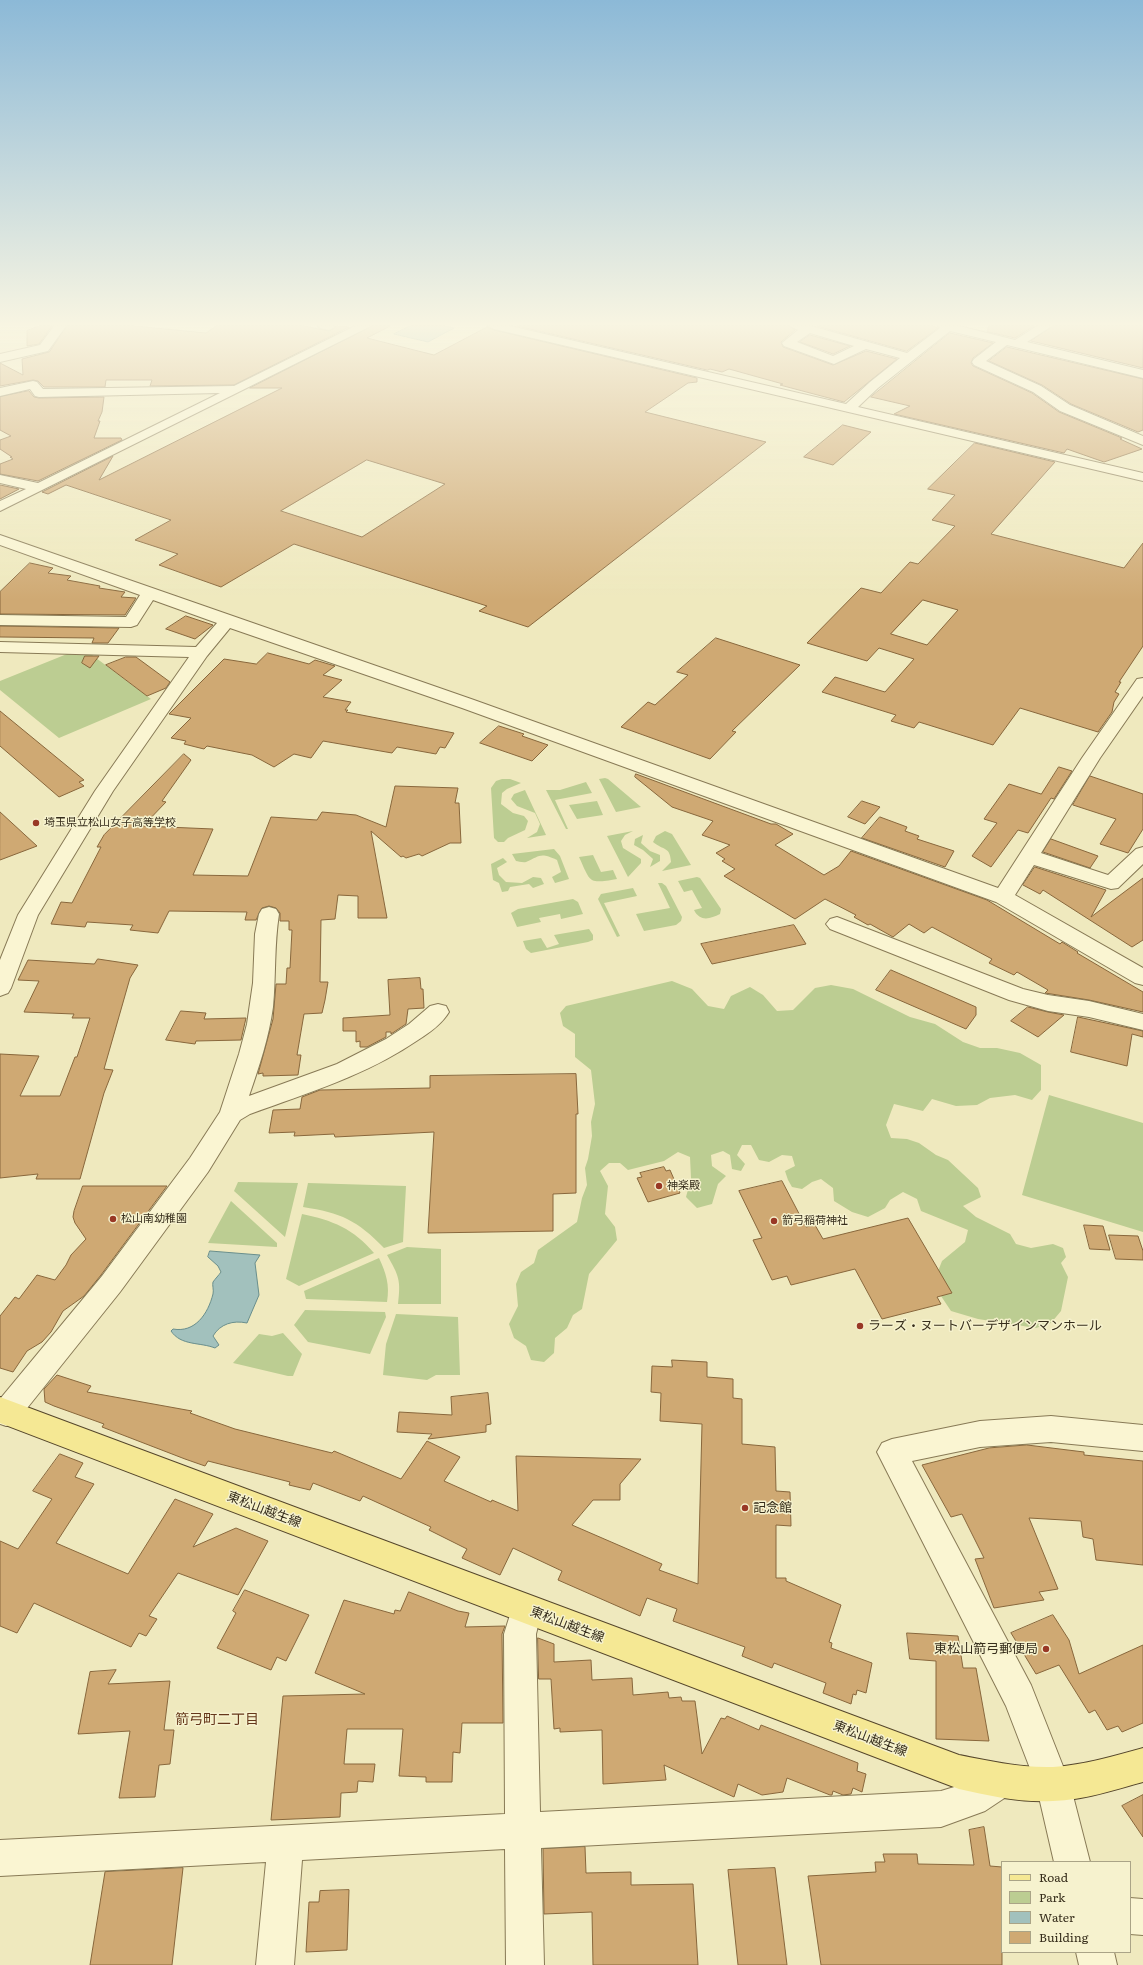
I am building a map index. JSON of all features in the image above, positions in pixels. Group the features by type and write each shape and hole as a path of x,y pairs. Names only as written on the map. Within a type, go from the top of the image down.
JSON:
{"main road":[{"name":"東松山越生線","path":"3,1411 526,1610 959,1772 1000,1781 1053,1784 1096,1778 1143,1765"}],"street":[{"path":"0,507 179,418"},
{"path":"886,418 1143,477"},
{"path":"1087,418 1143,441"},
{"path":"0,479 38,487"},
{"path":"0,540 227,622 468,704 1003,897 1142,977"},
{"path":"0,620 131,622 150,593"},
{"path":"0,988 28,916 104,791 201,652 227,622"},
{"path":"0,648 201,652"},
{"path":"1003,897 1091,758 1143,683"},
{"path":"1028,856 1111,883 1143,853"},
{"path":"3,1411 111,1284 199,1165 232,1114 252,1049 264,994 266,927 269,914"},
{"path":"836,924 1017,995 1048,1003 1089,1009 1143,1022"},
{"path":"232,1114 242,1108 355,1066 387,1051 438,1012"},
{"path":"1072,1861 1053,1784 1019,1697 892,1452 980,1434 1051,1429 1143,1438"},
{"path":"525,1965 520,1634 526,1610"},
{"path":"0,1858 941,1809 973,1799 1000,1781"},
{"path":"275,1965 285,1844"},
{"path":"1131,1916 1143,1917"},
{"path":"1095,1953 1098,1965"}],"green space":[{"path":"67,654 92,655 151,699 59,738 0,690 0,681"},
{"path":"605,778 641,807 616,812 599,779"},
{"path":"510,779 521,783 507,789 502,793 501,804 513,813 524,816 528,821 525,830 508,838 504,842 498,842 494,838 491,788 496,781"},
{"path":"586,782 592,793 555,800 568,829 566,829 546,790 560,790"},
{"path":"525,790 546,835 527,838 537,832 540,824 535,813 517,806 511,799 514,794"},
{"path":"597,801 603,815 577,819 569,805"},
{"path":"633,831 625,835 621,841 623,848 641,859 641,863 628,877 607,836"},
{"path":"665,831 672,834 691,865 662,871 671,862 669,853 666,849 653,842 656,836"},
{"path":"643,835 641,843 650,851 660,855 660,861 650,867 653,859 643,850 634,845 635,839"},
{"path":"554,849 560,856 569,879 555,883 552,877 561,872 557,860 547,856 540,856 526,862 522,862 516,861 512,854"},
{"path":"593,855 601,872 613,870 617,879 595,881 589,877 579,857"},
{"path":"503,858 507,862 497,868 499,875 506,882 522,883 533,877 541,878 544,884 533,888 529,884 510,887 508,891 502,892 499,883 493,880 491,864"},
{"path":"697,877 700,878 721,909 720,914 709,918 702,918 696,914 694,910 702,908 692,890 684,892 678,881"},
{"path":"658,883 662,883 666,886 682,917 681,921 676,925 644,931 636,914 670,908"},
{"path":"633,888 637,896 604,903 620,936 617,937 598,899 601,894"},
{"path":"573,899 578,902 583,914 561,919 560,914 539,918 541,922 517,927 511,913 518,909"},
{"path":"589,929 593,935 593,940 531,953 526,949 523,941 541,938 547,948 559,944 554,935"},
{"path":"672,981 692,989 708,1006 724,1009 731,996 750,987 763,995 777,1011 793,1010 815,988 831,985 853,989 910,1017 935,1024 963,1042 980,1048 997,1048 1020,1053 1041,1065 1041,1090 1032,1100 1015,1095 990,1098 977,1105 956,1106 932,1099 923,1111 894,1104 886,1125 891,1138 907,1139 919,1143 936,1155 948,1160 978,1188 981,1197 963,1206 976,1217 1010,1234 1016,1244 1031,1248 1053,1244 1063,1248 1066,1257 1061,1263 1068,1277 1061,1311 1051,1323 1036,1328 978,1319 951,1311 937,1290 935,1279 942,1261 965,1242 968,1230 921,1211 917,1199 903,1192 890,1200 885,1208 868,1217 852,1212 834,1201 833,1188 821,1179 812,1182 802,1189 792,1187 785,1171 795,1166 792,1156 782,1155 769,1162 759,1160 751,1145 742,1145 737,1155 745,1164 741,1171 732,1169 730,1155 723,1151 711,1155 712,1166 726,1176 718,1184 712,1204 697,1208 686,1197 691,1178 690,1157 678,1152 664,1161 628,1170 620,1163 609,1163 600,1171 608,1186 605,1214 615,1227 617,1240 589,1274 582,1309 573,1315 567,1328 555,1338 554,1353 544,1362 531,1360 526,1346 514,1338 509,1324 518,1306 516,1284 521,1272 534,1263 538,1250 577,1222 582,1198 587,1185 585,1168 592,1136 591,1122 595,1104 591,1070 575,1057 575,1034 563,1026 560,1013 566,1006"},
{"path":"1049,1095 1143,1123 1143,1232 1022,1195"},
{"path":"238,1182 298,1183 285,1237 234,1191"},
{"path":"308,1183 406,1186 403,1242 384,1248 357,1224 348,1219 328,1212 303,1207"},
{"path":"231,1201 277,1243 277,1247 208,1243"},
{"path":"302,1214 323,1219 342,1227 359,1238 374,1253 299,1286 286,1279"},
{"path":"407,1247 441,1249 441,1304 398,1304 399,1283 397,1273 387,1255"},
{"path":"379,1258 387,1279 387,1302 306,1299 304,1291"},
{"path":"305,1310 385,1312 386,1317 370,1354 308,1342 294,1325"},
{"path":"396,1314 458,1317 460,1375 436,1375 427,1380 383,1375 386,1344"},
{"path":"283,1333 302,1354 293,1376 233,1363 259,1334 272,1336"}],"water":[{"path":"210,1251 260,1255 255,1263 259,1295 247,1323 237,1322 227,1324 219,1328 213,1336 219,1345 215,1348 185,1341 175,1336 171,1331 173,1329 188,1328 194,1325 204,1315 208,1308 213,1294 213,1282 221,1272 218,1266 208,1257"}],"building":[{"path":"0,418 99,418 98,421 100,421 94,438 121,438 122,440 38,481 0,474 0,464 13,459 0,449 0,440 11,436 0,430"},
{"path":"223,418 668,418 766,442 528,627 479,611 487,606 294,544 221,587 159,565 178,554 135,540 171,520 66,485 48,494 42,492 113,456 99,480","holes":["367,460 445,484 362,537 281,511"]},
{"path":"910,418 1073,418 1122,438 1120,439 1142,449 1104,462 1067,449 1064,453"},
{"path":"1104,418 1143,418 1143,430 1138,432"},
{"path":"843,425 871,432 833,465 804,457"},
{"path":"975,443 1055,462 991,534 1124,568 1143,543 1143,646 1119,682 1121,682 1115,692 1119,694 1114,702 1112,712 1098,732 1020,708 993,745 919,722 914,728 891,721 896,715 822,692 835,677 885,692 914,659 879,648 867,661 807,643 861,588 881,593 910,562 918,564 955,526 932,520 955,495 928,489","holes":["923,600 958,610 927,645 891,634"]},
{"path":"0,485 19,489 0,499"},
{"path":"30,563 53,568 48,573 71,576 67,580 100,586 99,588 125,592 121,597 136,598 125,615 0,614 0,592"},
{"path":"186,616 213,625 195,639 166,629"},
{"path":"0,626 119,628 108,643 92,643 94,638 0,637"},
{"path":"716,638 800,665 732,731 736,732 710,759 621,727 648,702 655,705 688,675 677,672"},
{"path":"268,653 309,664 315,660 335,666 323,675 342,680 323,697 351,702 345,710 348,710 346,712 454,733 445,748 440,747 436,754 397,747 392,753 323,741 311,758 294,754 274,767 252,755 207,746 204,749 184,744 186,741 171,738 191,718 169,714 224,659 256,664"},
{"path":"85,656 99,656 90,668 82,663"},
{"path":"126,657 136,657 170,682 166,688 147,696 106,665"},
{"path":"0,711 84,780 79,782 84,786 59,797 0,746"},
{"path":"499,726 524,734 522,736 548,745 532,761 480,743"},
{"path":"184,754 191,760 162,801 166,802 143,826 213,829 193,875 248,876 271,817 317,820 322,812 356,815 386,827 395,786 458,788 455,803 459,803 461,843 450,843 422,856 419,854 406,858 403,856 401,857 371,831 387,918 358,918 358,896 338,895 335,919 321,920 320,982 328,982 322,1013 304,1014 297,1055 301,1055 298,1075 263,1076 263,1073 258,1074 273,1019 276,984 286,984 287,968 290,968 292,930 289,930 289,921 280,921 280,913 276,908 269,906 262,908 256,920 245,920 247,912 169,911 158,933 130,930 133,925 87,922 85,927 51,924 61,902 72,903 101,847 97,847 104,835"},
{"path":"1059,767 1072,771 1054,799 1051,798 1028,833 1018,830 991,867 972,856 997,823 984,819 1009,784 1041,794"},
{"path":"636,774 771,824 776,824 793,834 775,845 824,875 839,866 851,851 987,900 1060,944 1062,942 1078,952 1077,953 1143,992 1143,1012 1089,1000 1045,993 1048,990 1017,972 1014,975 989,963 992,959 932,927 924,933 909,924 893,937 870,924 868,925 854,917 856,915 825,899 795,919 724,876 735,869 722,861 725,859 716,853 730,845 702,835 713,821 672,807 635,777"},
{"path":"1090,776 1143,794 1143,829 1128,853 1100,844 1116,819 1073,805"},
{"path":"862,801 880,807 865,824 848,817"},
{"path":"0,812 37,846 0,860"},
{"path":"880,817 907,827 905,831 919,836 917,839 954,851 945,867 862,838"},
{"path":"1051,839 1098,856 1090,868 1043,852"},
{"path":"1035,867 1106,890 1091,917 1143,878 1143,940 1132,947 1043,890 1040,894 1023,885"},
{"path":"794,925 806,944 712,964 701,944"},
{"path":"98,959 138,965 130,978 104,1069 113,1070 104,1093 80,1179 36,1179 38,1174 0,1178 0,1054 39,1056 20,1096 60,1096 75,1057 77,1057 90,1018 72,1018 74,1014 24,1012 39,981 18,980 28,960 94,964"},
{"path":"891,970 976,1007 976,1015 966,1029 876,990"},
{"path":"420,978 421,989 423,989 424,1008 408,1009 406,1024 391,1034 391,1032 386,1032 386,1037 367,1047 360,1047 360,1041 356,1042 356,1031 343,1031 343,1018 390,1015 388,980"},
{"path":"1028,1007 1064,1015 1038,1037 1011,1021"},
{"path":"181,1011 206,1013 204,1019 246,1018 241,1040 196,1041 195,1044 166,1040"},
{"path":"1078,1017 1143,1031 1143,1037 1132,1034 1127,1066 1071,1052"},
{"path":"576,1074 578,1114 576,1114 576,1193 553,1194 553,1231 428,1233 434,1132 335,1137 334,1134 294,1136 295,1132 269,1133 273,1110 300,1109 302,1097 320,1090 430,1088 430,1076"},
{"name":"神楽殿","path":"664,1167 666,1171 670,1170 680,1193 648,1202 637,1178 642,1177 640,1173"},
{"path":"782,1181 806,1227 815,1225 823,1239 908,1218 952,1293 937,1297 941,1304 882,1319 855,1269 791,1285 787,1276 772,1280 753,1240 762,1238 739,1191"},
{"path":"83,1186 167,1186 101,1275 84,1296 63,1311 51,1332 42,1342 27,1351 13,1372 0,1368 0,1316 15,1297 19,1299 37,1275 55,1280 71,1255 86,1239 75,1223 73,1217"},
{"path":"1084,1225 1103,1226 1110,1250 1090,1249"},
{"path":"1109,1235 1138,1236 1143,1251 1143,1260 1116,1259"},
{"path":"672,1360 707,1362 707,1377 733,1379 733,1398 742,1399 742,1444 775,1447 776,1491 790,1492 791,1526 776,1525 776,1578 786,1578 786,1581 841,1605 829,1642 832,1643 831,1648 872,1663 866,1693 857,1690 856,1695 853,1694 851,1704 823,1693 826,1683 774,1663 772,1668 742,1656 745,1647 673,1621 677,1609 647,1598 640,1616 558,1580 562,1571 513,1548 500,1575 462,1558 467,1549 429,1530 431,1527 363,1496 360,1501 313,1483 310,1490 289,1485 290,1482 208,1461 205,1466 102,1427 104,1424 45,1402 44,1389 57,1375 91,1386 87,1392 192,1411 190,1413 235,1429 332,1453 334,1451 401,1479 427,1441 460,1457 444,1481 491,1502 492,1500 518,1511 516,1456 641,1459 620,1484 620,1500 593,1500 572,1525 662,1564 659,1570 698,1584 702,1424 660,1421 661,1393 651,1392 652,1366 672,1367"},
{"path":"488,1393 491,1424 486,1425 486,1432 428,1439 432,1434 397,1432 399,1412 452,1415 451,1397"},
{"path":"1027,1445 1084,1452 1084,1455 1143,1461 1143,1565 1096,1560 1093,1539 1083,1537 1081,1521 1029,1518 1058,1589 1039,1592 1044,1600 994,1608 975,1559 984,1558 962,1514 951,1517 922,1465 989,1448"},
{"path":"60,1454 83,1463 75,1477 94,1484 56,1543 128,1574 175,1499 213,1514 193,1547 236,1528 268,1541 238,1595 178,1573 149,1616 157,1619 146,1636 139,1633 131,1647 34,1603 17,1633 0,1626 0,1541 18,1549 52,1499 33,1491"},
{"path":"245,1590 309,1615 286,1661 277,1657 271,1670 217,1648 236,1613 233,1611"},
{"path":"409,1592 458,1611 469,1613 465,1627 505,1626 502,1634 503,1723 462,1723 460,1753 453,1752 452,1782 426,1782 426,1777 399,1776 403,1729 347,1729 344,1764 375,1764 373,1782 358,1781 357,1792 341,1793 340,1817 271,1820 283,1696 365,1694 315,1673 344,1600 394,1614 395,1610 400,1611"},
{"path":"1053,1615 1069,1640 1079,1674 1143,1645 1143,1723 1122,1732 1118,1726 1107,1730 1095,1710 1089,1713 1059,1665 1036,1674 1011,1633"},
{"path":"907,1633 958,1636 963,1668 976,1668 989,1741 936,1739 936,1661 910,1659"},
{"path":"538,1638 554,1644 554,1662 591,1660 592,1680 632,1678 633,1695 668,1692 669,1698 681,1697 682,1701 695,1701 702,1754 721,1718 725,1719 727,1716 759,1730 761,1725 858,1763 857,1771 866,1774 862,1792 853,1788 851,1794 843,1795 833,1791 832,1795 830,1795 787,1778 783,1792 762,1795 738,1784 734,1797 664,1765 666,1780 603,1784 602,1730 560,1732 560,1728 554,1729 551,1679 539,1679"},
{"path":"116,1670 108,1684 170,1681 164,1730 174,1730 170,1764 159,1765 155,1797 119,1798 130,1731 78,1734 90,1672"},
{"path":"1143,1795 1143,1837 1122,1806"},
{"path":"984,1827 990,1866 1001,1867 1002,1965 821,1965 808,1876 876,1872 875,1862 885,1862 883,1854 917,1854 918,1864 974,1865 969,1830"},
{"path":"585,1847 586,1873 631,1872 631,1885 693,1884 698,1965 593,1965 592,1912 544,1914 543,1849"},
{"path":"183,1868 172,1965 90,1965 105,1872"},
{"path":"775,1868 787,1965 738,1965 728,1870"},
{"path":"349,1890 347,1950 306,1952 309,1902 319,1902 320,1891"}],"place":[{"name":"埼玉県立松山女子高等学校","path":"36,823"},
{"name":"神楽殿","path":"659,1186"},
{"name":"松山南幼稚園","path":"113,1219"},
{"name":"箭弓稲荷神社","path":"774,1221"},
{"name":"ラーズ・ヌートバーデザインマンホール","path":"860,1326"},
{"name":"記念館","path":"745,1508"},
{"name":"東松山箭弓郵便局","path":"1046,1649"}],"district":[{"name":"箭弓町二丁目","path":"217,1720"}]}
